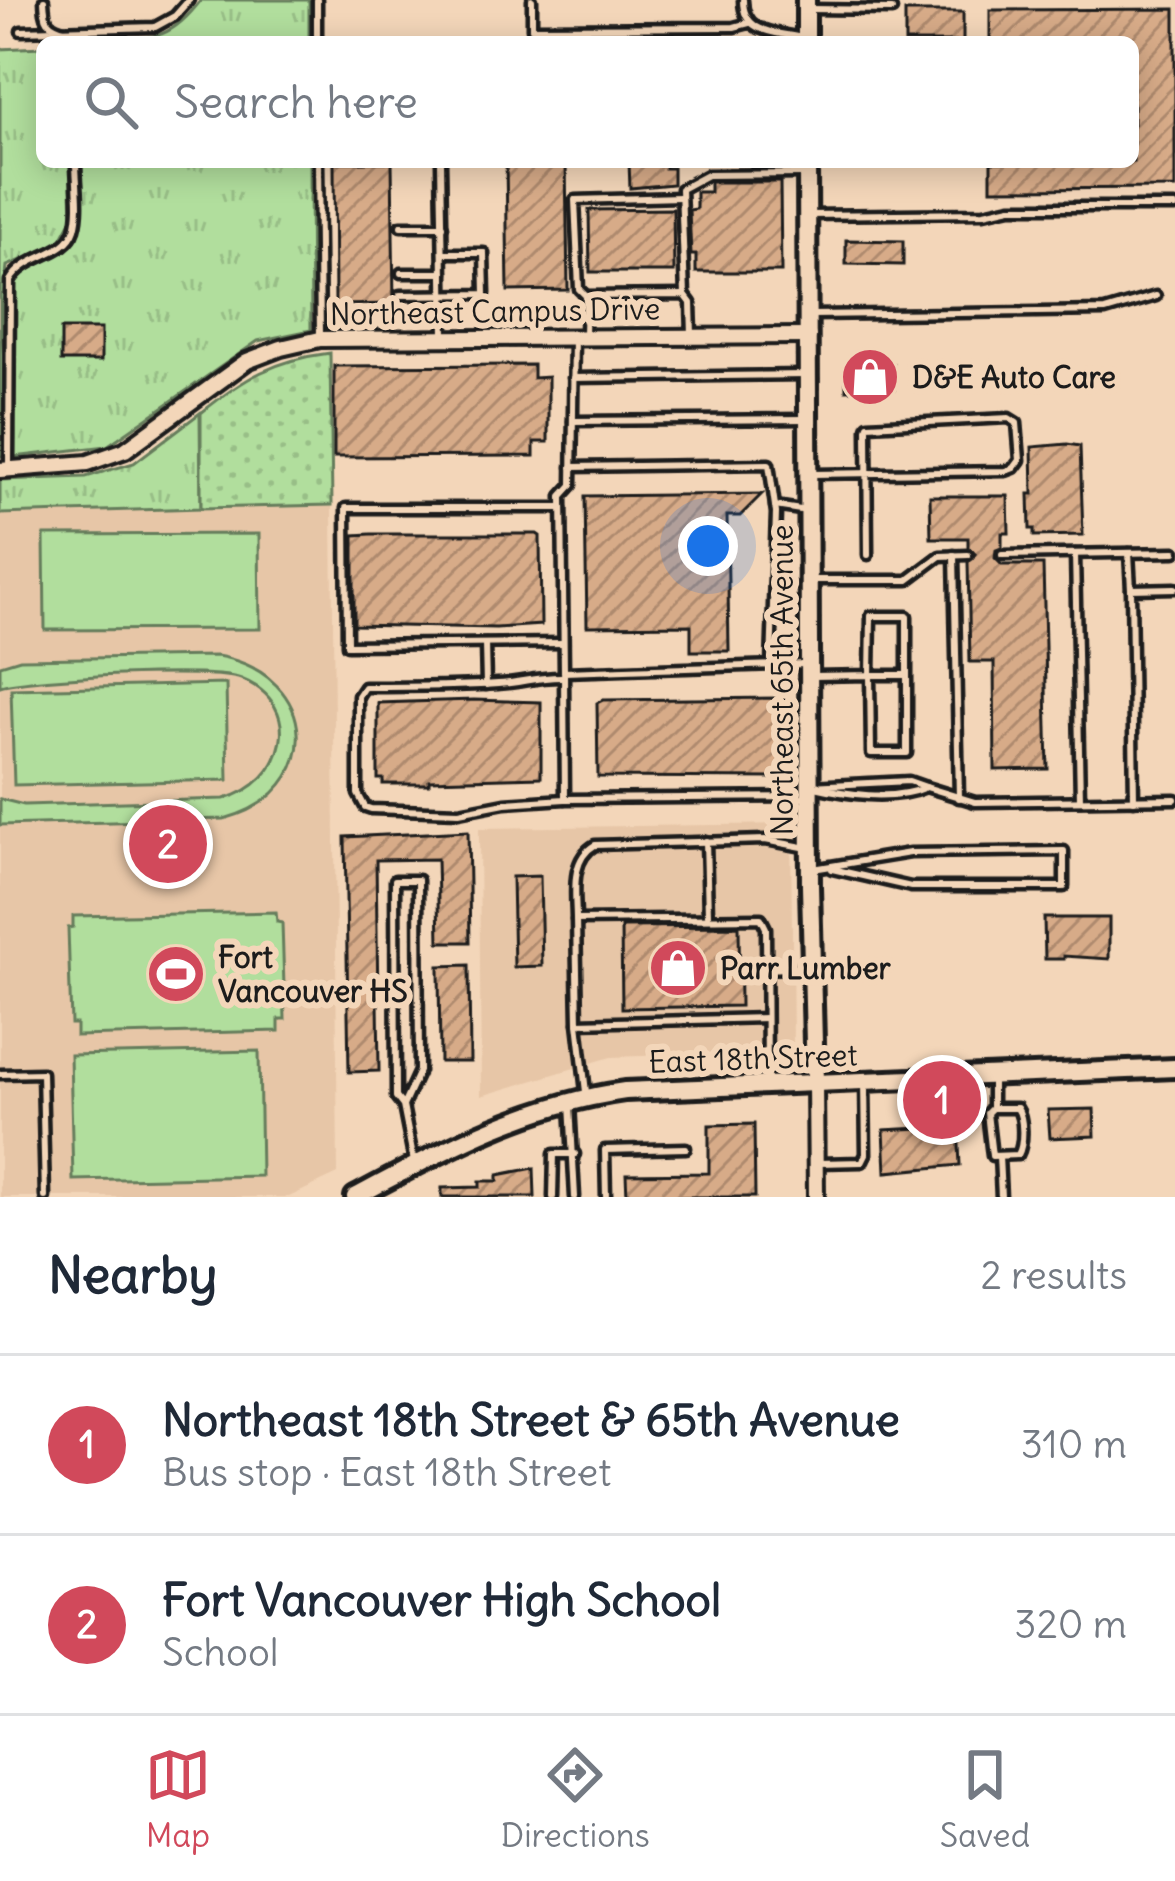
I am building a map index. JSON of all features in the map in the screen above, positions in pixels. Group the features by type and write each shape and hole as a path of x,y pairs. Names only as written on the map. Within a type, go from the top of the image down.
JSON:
{"street":[{"path":"806,5 806,36"},
{"name":"Northeast 65th Avenue","path":"807,168 816,1197"},
{"name":"Northeast Campus Drive","path":"5,470 88,463 125,450 247,362 320,339 809,336"},
{"name":"East 18th Street","path":"355,1197 503,1121 578,1098 767,1084 1175,1068"}],"lane":[{"path":"44,0 49,26 70,36"},
{"path":"21,31 155,27 175,16 189,0"},
{"path":"317,0 317,36"},
{"path":"532,0 532,28 734,27 749,23 793,36"},
{"path":"743,0 749,23"},
{"path":"806,5 892,10"},
{"path":"5,470 10,281 25,262 71,238 77,216 76,168"},
{"path":"318,168 320,339"},
{"path":"441,168 443,338"},
{"path":"692,337 691,303 685,295 681,189 707,175 807,168"},
{"path":"680,197 575,200 579,289 586,296 685,295"},
{"path":"808,215 1175,207"},
{"path":"401,226 443,226"},
{"path":"400,295 485,294 484,254 443,254"},
{"path":"401,272 443,272"},
{"path":"566,799 562,496 572,485 573,377 586,296"},
{"path":"808,315 1105,311 1156,296"},
{"path":"573,377 809,375"},
{"path":"809,474 867,473 1015,468 1020,460 1020,428 1009,418 871,422 867,428 867,473 868,555"},
{"path":"573,421 809,419"},
{"path":"572,467 769,464 775,506 771,665"},
{"path":"775,506 809,512"},
{"path":"562,508 346,508 347,645 563,644"},
{"path":"1002,555 1175,552"},
{"path":"1129,553 1135,800"},
{"path":"1075,554 1080,800"},
{"path":"954,555 959,799"},
{"path":"809,580 908,580 940,556 968,555"},
{"path":"1131,589 1175,588"},
{"path":"871,616 908,616 908,753 871,753 870,675 871,616"},
{"path":"485,644 486,685"},
{"path":"908,675 771,665 529,676 486,685 364,687 357,702 358,794 371,809 459,812 506,802 810,791 911,793 926,787 975,802 1175,799"},
{"path":"706,840 708,915"},
{"path":"575,1197 576,870 586,850 611,844 706,840 765,840 810,848"},
{"path":"810,869 910,853 1064,851 1064,887 910,887 832,869"},
{"path":"403,1106 419,1071 418,880 395,880 396,1096 403,1106 415,1166"},
{"path":"576,920 708,915 756,916 764,921 767,1084"},
{"path":"766,969 811,967"},
{"path":"578,1023 766,1018"},
{"path":"0,1073 42,1072 45,1197"},
{"path":"992,1077 989,1150 992,1156 1018,1155 1021,1113 1017,1108 992,1108"},
{"path":"815,1163 862,1162 866,1154 865,1080"},
{"path":"606,1197 604,1150 686,1148"},
{"path":"554,1197 554,1154 575,1154"},
{"path":"999,1156 1001,1197"}],"shaded area":[{"path":"332,505 338,1174 289,1197 0,1197 0,515"},
{"path":"791,824 793,1051 611,1057 481,1096 479,828"}],"green space":[{"path":"201,0 309,0 309,36 156,36 185,19"},
{"path":"36,47 36,168 70,168 72,219 58,245 7,266 2,311 7,456 0,456 0,49"},
{"path":"80,168 310,168 311,330 258,341 107,446 14,457 11,297 20,272 65,251 78,237"},
{"path":"330,353 332,505 201,508 201,413 261,372"},
{"path":"200,413 201,508 0,514 0,480 86,477 134,463"},
{"path":"259,534 260,629 45,630 44,535"},
{"path":"217,656 251,667 276,685 292,708 298,734 294,760 281,785 258,805 224,819 0,825 0,799 24,805 224,799 262,777 281,742 281,724 275,706 262,691 241,679 122,675 0,686 0,665 20,659"},
{"path":"226,684 228,780 14,785 11,689"},
{"name":"Fort Vancouver HS","path":"276,912 277,922 282,923 285,1019 279,1019 279,1031 76,1036 76,1024 71,1024 68,928 73,927 73,916"},
{"name":"Fort Vancouver HS","path":"259,1051 261,1176 73,1180 70,1055"}],"building":[{"path":"1175,9 1175,188 991,189 991,168 1139,168 1139,36 990,36 990,10"},
{"path":"905,12 963,12 963,36 905,36"},
{"path":"334,168 392,168 394,304 335,305"},
{"path":"506,168 566,168 568,290 508,291"},
{"path":"629,168 673,168 673,184 630,188"},
{"path":"710,182 780,182 781,272 696,272 689,210 696,209 696,192 710,192"},
{"path":"673,209 674,272 590,272 589,210"},
{"path":"846,240 903,241 903,265 846,264"},
{"path":"61,329 101,329 101,361 61,361"},
{"name":"D&E Auto Care","path":"893,364 894,389 846,390 846,365"},
{"path":"533,365 533,378 548,377 548,442 534,442 534,456 334,457 334,366"},
{"path":"1080,446 1083,535 1034,536 1029,494 1033,494 1032,447"},
{"path":"762,494 740,516 727,516 729,651 691,651 691,625 587,626 585,496"},
{"path":"930,496 1008,496 1009,533 1002,533 1002,548 996,550 995,558 1002,565 1043,565 1048,769 995,770 994,662 970,662 968,562 975,554 968,548 968,538 931,538"},
{"path":"537,534 541,625 354,625 354,535"},
{"path":"603,700 787,701 788,775 782,778 598,777 597,703"},
{"path":"541,702 541,777 429,780 429,784 383,784 378,779 378,703"},
{"path":"468,831 470,942 439,942 437,859 376,860 379,1071 349,1072 345,837"},
{"path":"540,876 542,966 514,967 512,877"},
{"path":"1044,918 1109,918 1109,959 1045,959"},
{"path":"739,926 740,1006 622,1008 621,927"},
{"path":"469,965 470,1062 440,1062 439,966"},
{"path":"1094,1109 1095,1136 1050,1138 1048,1110"},
{"path":"754,1124 755,1197 627,1197 626,1174 709,1173 709,1125"},
{"path":"958,1126 960,1165 886,1172 884,1130"},
{"path":"534,1168 535,1197 442,1197 442,1188 480,1187 480,1181 498,1181 498,1175"}],"place":[{"name":"D&E Auto Care","path":"870,377"},
{"name":"Fort Vancouver High School","path":"168,844"},
{"name":"Parr Lumber","path":"678,968"},
{"name":"Fort Vancouver HS","path":"176,974"},
{"name":"Northeast 18th Street & 65th Avenue","path":"942,1100"}]}
